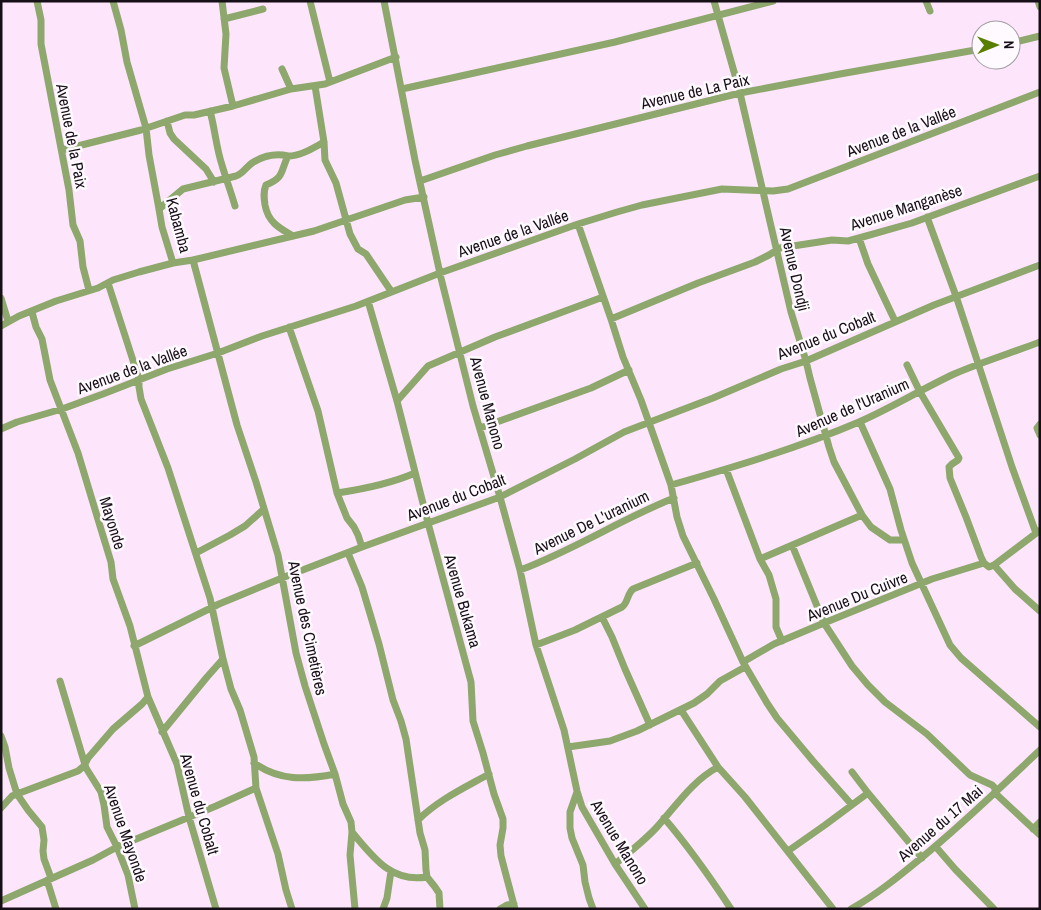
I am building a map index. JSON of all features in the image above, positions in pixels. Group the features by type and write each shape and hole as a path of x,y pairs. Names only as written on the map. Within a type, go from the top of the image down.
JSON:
{"street":[{"name":"Avenue de la Paix","path":"37,1 41,44 62,150 73,226 80,241 82,267 89,290"},
{"name":"Kabamba","path":"113,1 127,62 146,128 164,238 174,263 293,236 405,200 424,198"},
{"path":"222,1 226,46 224,68 233,106"},
{"path":"310,1 330,82"},
{"name":"Avenue Manono","path":"384,1 407,122 440,273 473,406 520,570 536,645 564,730 577,791 582,807 615,864 645,909"},
{"name":"Avenue Dondji","path":"714,1 740,93 791,312 834,462 862,515 871,527 890,540 904,540"},
{"path":"402,89 615,42 774,1"},
{"path":"926,1 930,11"},
{"path":"1038,1 1040,7"},
{"path":"224,19 263,9"},
{"path":"1021,41 1040,36"},
{"name":"Avenue de La Paix","path":"420,181 519,148 740,93 971,51"},
{"path":"62,150 141,130 185,115 194,115 233,106 290,89 330,82 396,57"},
{"path":"282,69 290,89"},
{"path":"315,86 325,160 336,183 354,245 366,254 391,291"},
{"name":"Avenue de la Vallée","path":"1,429 17,422 62,409 167,368 218,354 262,336 368,301 440,273 578,224 642,205 710,191 734,189 780,191 795,187 1040,92"},
{"path":"210,111 220,160 235,206"},
{"path":"167,121 170,133 174,139 206,170 214,182"},
{"path":"159,209 183,189 241,174 252,163 265,157 279,154 295,156 324,142"},
{"path":"288,156 279,178 266,185 264,197 267,216 274,224 293,236"},
{"name":"Avenue Manganèse","path":"611,319 755,262 785,247 832,240 848,241 859,238 927,217 1040,176"},
{"path":"907,365 920,392 959,458 950,467 950,478 984,563 990,567 994,566 1038,532 1012,467 956,296 927,217"},
{"path":"578,224 623,356 641,400 671,485 681,530 744,664 777,718 852,805"},
{"path":"859,238 868,264 895,321"},
{"name":"Avenue des Cimetières","path":"193,260 237,425 278,555 304,686 335,774 343,804 351,822 350,855 355,909"},
{"path":"1,298 5,323 56,301 114,280 174,263"},
{"name":"Avenue du Cobalt","path":"216,909 189,817 177,764 148,696 134,646 212,608 282,578 500,497 624,432 720,395 781,368 806,361 956,296 1040,265"},
{"path":"108,283 139,379 141,399 168,468 210,598 222,659 252,751 256,788 278,854 292,909"},
{"path":"397,400 428,366 494,337 603,297"},
{"name":"Avenue Bukama","path":"368,301 397,400 471,682 473,721 503,819 500,845 501,856 514,906"},
{"name":"Mayonde","path":"32,312 42,339 50,380 78,453 111,562 113,579 128,618 134,646"},
{"path":"289,328 318,411 337,492 347,518 354,527 362,547"},
{"name":"Avenue de l'Uranium","path":"671,485 801,445 860,422 954,374 1040,342"},
{"path":"480,428 591,388 629,370"},
{"path":"860,422 890,489 904,540 950,645 957,655 1040,727"},
{"path":"1040,424 1037,428 1040,435"},
{"path":"726,469 760,559 769,575 776,599 776,627 782,641"},
{"path":"337,492 384,485 415,473"},
{"name":"Avenue De L'uranium","path":"520,570 559,554 635,515 674,498"},
{"path":"196,553 237,530 264,509"},
{"path":"760,559 862,515"},
{"path":"792,545 824,623 852,666 876,693 927,734 970,775 992,784 996,793 1040,835"},
{"path":"348,553 362,588 393,700 406,739 427,877 438,893 440,909"},
{"path":"536,645 575,630 624,606 629,592 633,589 697,563"},
{"name":"Avenue Du Cuivre","path":"568,747 616,740 650,725 700,699 720,681 774,644 944,575 984,563"},
{"path":"994,566 1014,588 1040,611"},
{"path":"602,617 650,725"},
{"path":"162,732 222,659"},
{"name":"Avenue Mayonde","path":"60,681 84,763 101,792 107,827 128,876 135,909"},
{"path":"1,808 12,796 81,769 113,729 142,704 148,696"},
{"path":"681,710 718,767 788,850 833,909"},
{"path":"1,736 4,754 17,794 42,827 44,859 56,909"},
{"name":"Avenue du 17 Mai","path":"851,909 878,892 936,847 1040,750"},
{"path":"254,763 263,769 284,777 302,778 335,774"},
{"path":"615,864 647,838 689,789 718,767"},
{"path":"852,772 922,858"},
{"path":"418,820 427,810 489,774"},
{"path":"1,901 93,860 117,847 256,788"},
{"path":"577,791 570,812 570,828 583,865 592,909"},
{"path":"788,850 868,793"},
{"path":"664,818 696,857 731,909"},
{"path":"1033,829 1040,822"},
{"path":"352,832 384,867 401,876 413,878 427,877"},
{"path":"936,847 994,909"},
{"path":"383,909 387,898 391,871"},
{"path":"500,909 507,905 514,906"}]}
